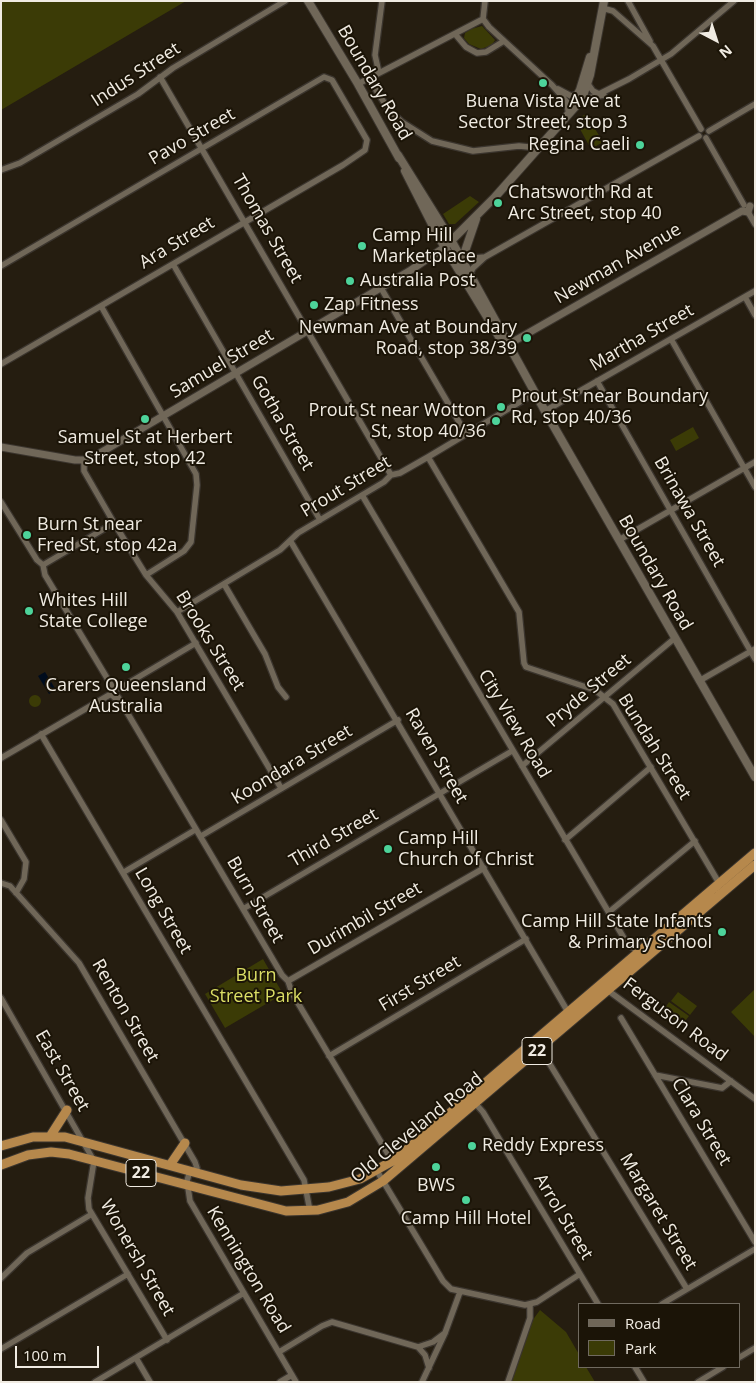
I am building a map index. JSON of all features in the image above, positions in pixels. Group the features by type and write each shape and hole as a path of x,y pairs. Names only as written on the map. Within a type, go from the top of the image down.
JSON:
{"highway":[{"name":"Old Cleveland Road","path":"472,1100 540,1048 639,952 755,853"},
{"name":"Old Cleveland Road","path":"1,1165 22,1156 45,1152 69,1154 286,1211 310,1211 348,1202 384,1181 395,1166 472,1100 568,1012 651,953 755,865"},
{"path":"51,1136 67,1110"},
{"name":"Old Cleveland Road","path":"1,1146 22,1140 51,1136 85,1142 264,1189 281,1191 308,1190 338,1185 395,1166"},
{"path":"170,1165 185,1143"}],"main road":[{"name":"Boundary Road","path":"308,1 451,240 545,411 755,777"},
{"path":"445,247 478,215 534,151 570,115 588,84 603,5"},
{"path":"548,136 580,96 595,42"},
{"name":"Boundary Road","path":"398,154 445,247 530,384"},
{"path":"462,260 478,215"}],"street":[{"name":"Indus Street","path":"1,170 20,163 138,94 160,77 285,1"},
{"path":"382,1 375,55 376,90 389,110 407,126 432,142 472,151 525,146 534,151"},
{"path":"483,19 485,1"},
{"path":"628,1 700,129 699,136"},
{"path":"552,85 571,96 601,97 662,60 734,1"},
{"path":"603,5 613,11 653,46"},
{"path":"358,84 483,19"},
{"path":"483,19 552,85 567,102 568,110"},
{"path":"456,34 466,47 477,52 486,52 504,40"},
{"name":"Thomas Street","path":"160,77 391,475"},
{"name":"Pavo Street","path":"1,266 321,78 328,77 367,140 367,147"},
{"path":"588,84 596,93 614,88"},
{"path":"706,138 709,132 754,106"},
{"path":"700,129 706,128 709,132"},
{"path":"470,274 473,268 485,257 699,136 706,138 748,207 755,224"},
{"name":"Ara Street","path":"1,364 343,165 362,153 367,147"},
{"name":"Newman Avenue","path":"509,344 748,207"},
{"name":"Samuel Street","path":"84,460 163,416 381,288 445,247"},
{"path":"466,250 471,257 485,257"},
{"name":"Gotha Street","path":"173,264 320,520"},
{"path":"381,288 466,434"},
{"name":"Martha Street","path":"545,411 755,291"},
{"path":"744,297 755,315"},
{"path":"101,306 196,474 191,542 184,552 146,575"},
{"path":"671,339 755,487"},
{"name":"Brinawa Street","path":"597,381 670,510 753,650 755,659"},
{"name":"Prout Street","path":"177,612 280,550 291,542 298,533 384,482 391,475 400,473 535,393"},
{"path":"1,447 84,460"},
{"name":"Bundah Street","path":"428,457 517,608 526,667 595,690 613,704 719,883"},
{"name":"Brooks Street","path":"84,460 84,471 114,523 146,575 177,612 282,788"},
{"path":"619,540 755,462"},
{"name":"City View Road","path":"362,495 628,945 639,952"},
{"path":"1,502 42,565 45,575 114,690"},
{"path":"42,565 114,523"},
{"name":"Raven Street","path":"291,542 398,720 568,1012"},
{"path":"224,584 265,654 278,687 286,697"},
{"name":"Pryde Street","path":"522,766 675,638"},
{"path":"1,758 196,643"},
{"path":"699,681 753,650"},
{"name":"Burn Street","path":"114,690 121,693 118,697 195,830 201,836 282,975 288,981 292,993 395,1166"},
{"name":"Koondara Street","path":"201,836 398,720"},
{"name":"Long Street","path":"41,734 124,872 308,1190 310,1211"},
{"path":"440,793 512,751"},
{"path":"565,840 651,767"},
{"name":"Third Street","path":"243,909 440,793"},
{"path":"1,820 26,862 24,879 16,893"},
{"path":"124,872 195,830"},
{"path":"609,912 694,841"},
{"name":"Durimbil Street","path":"288,981 484,868"},
{"name":"Renton Street","path":"1,883 10,886 79,963 185,1143 197,1167 193,1171"},
{"name":"First Street","path":"329,1056 526,939"},
{"path":"639,952 651,953"},
{"name":"Ferguson Road","path":"604,987 755,1099"},
{"name":"East Street","path":"1,998 67,1110 94,1161"},
{"name":"Clara Street","path":"621,1018 755,1242"},
{"name":"Margaret Street","path":"540,1048 687,1289"},
{"path":"655,1075 722,1088 731,1081"},
{"name":"Arrol Street","path":"472,1100 597,1303"},
{"name":"Wonersh Street","path":"94,1161 88,1198 92,1214 167,1340"},
{"path":"187,1186 189,1174 193,1171"},
{"path":"377,1171 447,1286 460,1292 521,1305 530,1304 580,1274"},
{"name":"Kennington Road","path":"187,1186 190,1201 296,1382"},
{"path":"1,1278 27,1253 92,1214"},
{"path":"664,1303 755,1249"},
{"path":"1,1350 128,1274"},
{"path":"422,1382 445,1333 460,1292"},
{"path":"94,1382 244,1293"},
{"path":"508,1382 530,1318 530,1304"},
{"path":"279,1352 332,1322 418,1347 433,1342 445,1333"},
{"path":"418,1347 428,1360 429,1370"},
{"path":"741,1356 755,1348"},
{"path":"136,1358 150,1382"},
{"path":"636,1368 644,1382"},
{"path":"698,1382 721,1368"},
{"path":"280,1382 292,1374"}],"green space":[{"path":"1,1 186,1 1,110"},
{"path":"482,26 495,40 492,45 481,49 469,44 464,38 465,33 471,29"},
{"path":"586,114 603,142 591,149 575,120"},
{"path":"470,196 479,202 455,224 449,224 443,214"},
{"path":"693,427 699,438 676,451 670,440"},
{"path":"35,695 41,701 35,707 29,701"},
{"name":"Burn Street Park","path":"263,959 283,994 225,1028 205,994"},
{"path":"755,989 755,1037 731,1012"},
{"path":"678,992 697,1006 690,1015 671,1001"},
{"path":"669,1002 689,1016 682,1025 663,1011"},
{"path":"540,1310 566,1332 578,1353 578,1368 587,1368 595,1382 511,1382 532,1321"}],"water":[{"path":"45,672 56,690 49,694 38,676"}],"place":[{"name":"Buena Vista Ave at Sector Street, stop 3","path":"543,83"},
{"name":"Regina Caeli","path":"640,145"},
{"name":"Chatsworth Rd at Arc Street, stop 40","path":"498,203"},
{"name":"Camp Hill Marketplace","path":"362,246"},
{"name":"Australia Post","path":"350,281"},
{"name":"Zap Fitness","path":"314,305"},
{"name":"Newman Ave at Boundary Road, stop 38/39","path":"527,338"},
{"name":"Prout St near Boundary Rd, stop 40/36","path":"501,407"},
{"name":"Samuel St at Herbert Street, stop 42","path":"145,419"},
{"name":"Prout St near Wotton St, stop 40/36","path":"496,421"},
{"name":"Burn St near Fred St, stop 42a","path":"27,535"},
{"name":"Whites Hill State College","path":"29,611"},
{"name":"Carers Queensland Australia","path":"126,667"},
{"name":"Camp Hill Church of Christ","path":"388,849"},
{"name":"Camp Hill State Infants & Primary School","path":"722,932"},
{"name":"Reddy Express","path":"472,1146"},
{"name":"BWS","path":"436,1167"},
{"name":"Camp Hill Hotel","path":"466,1200"}]}
